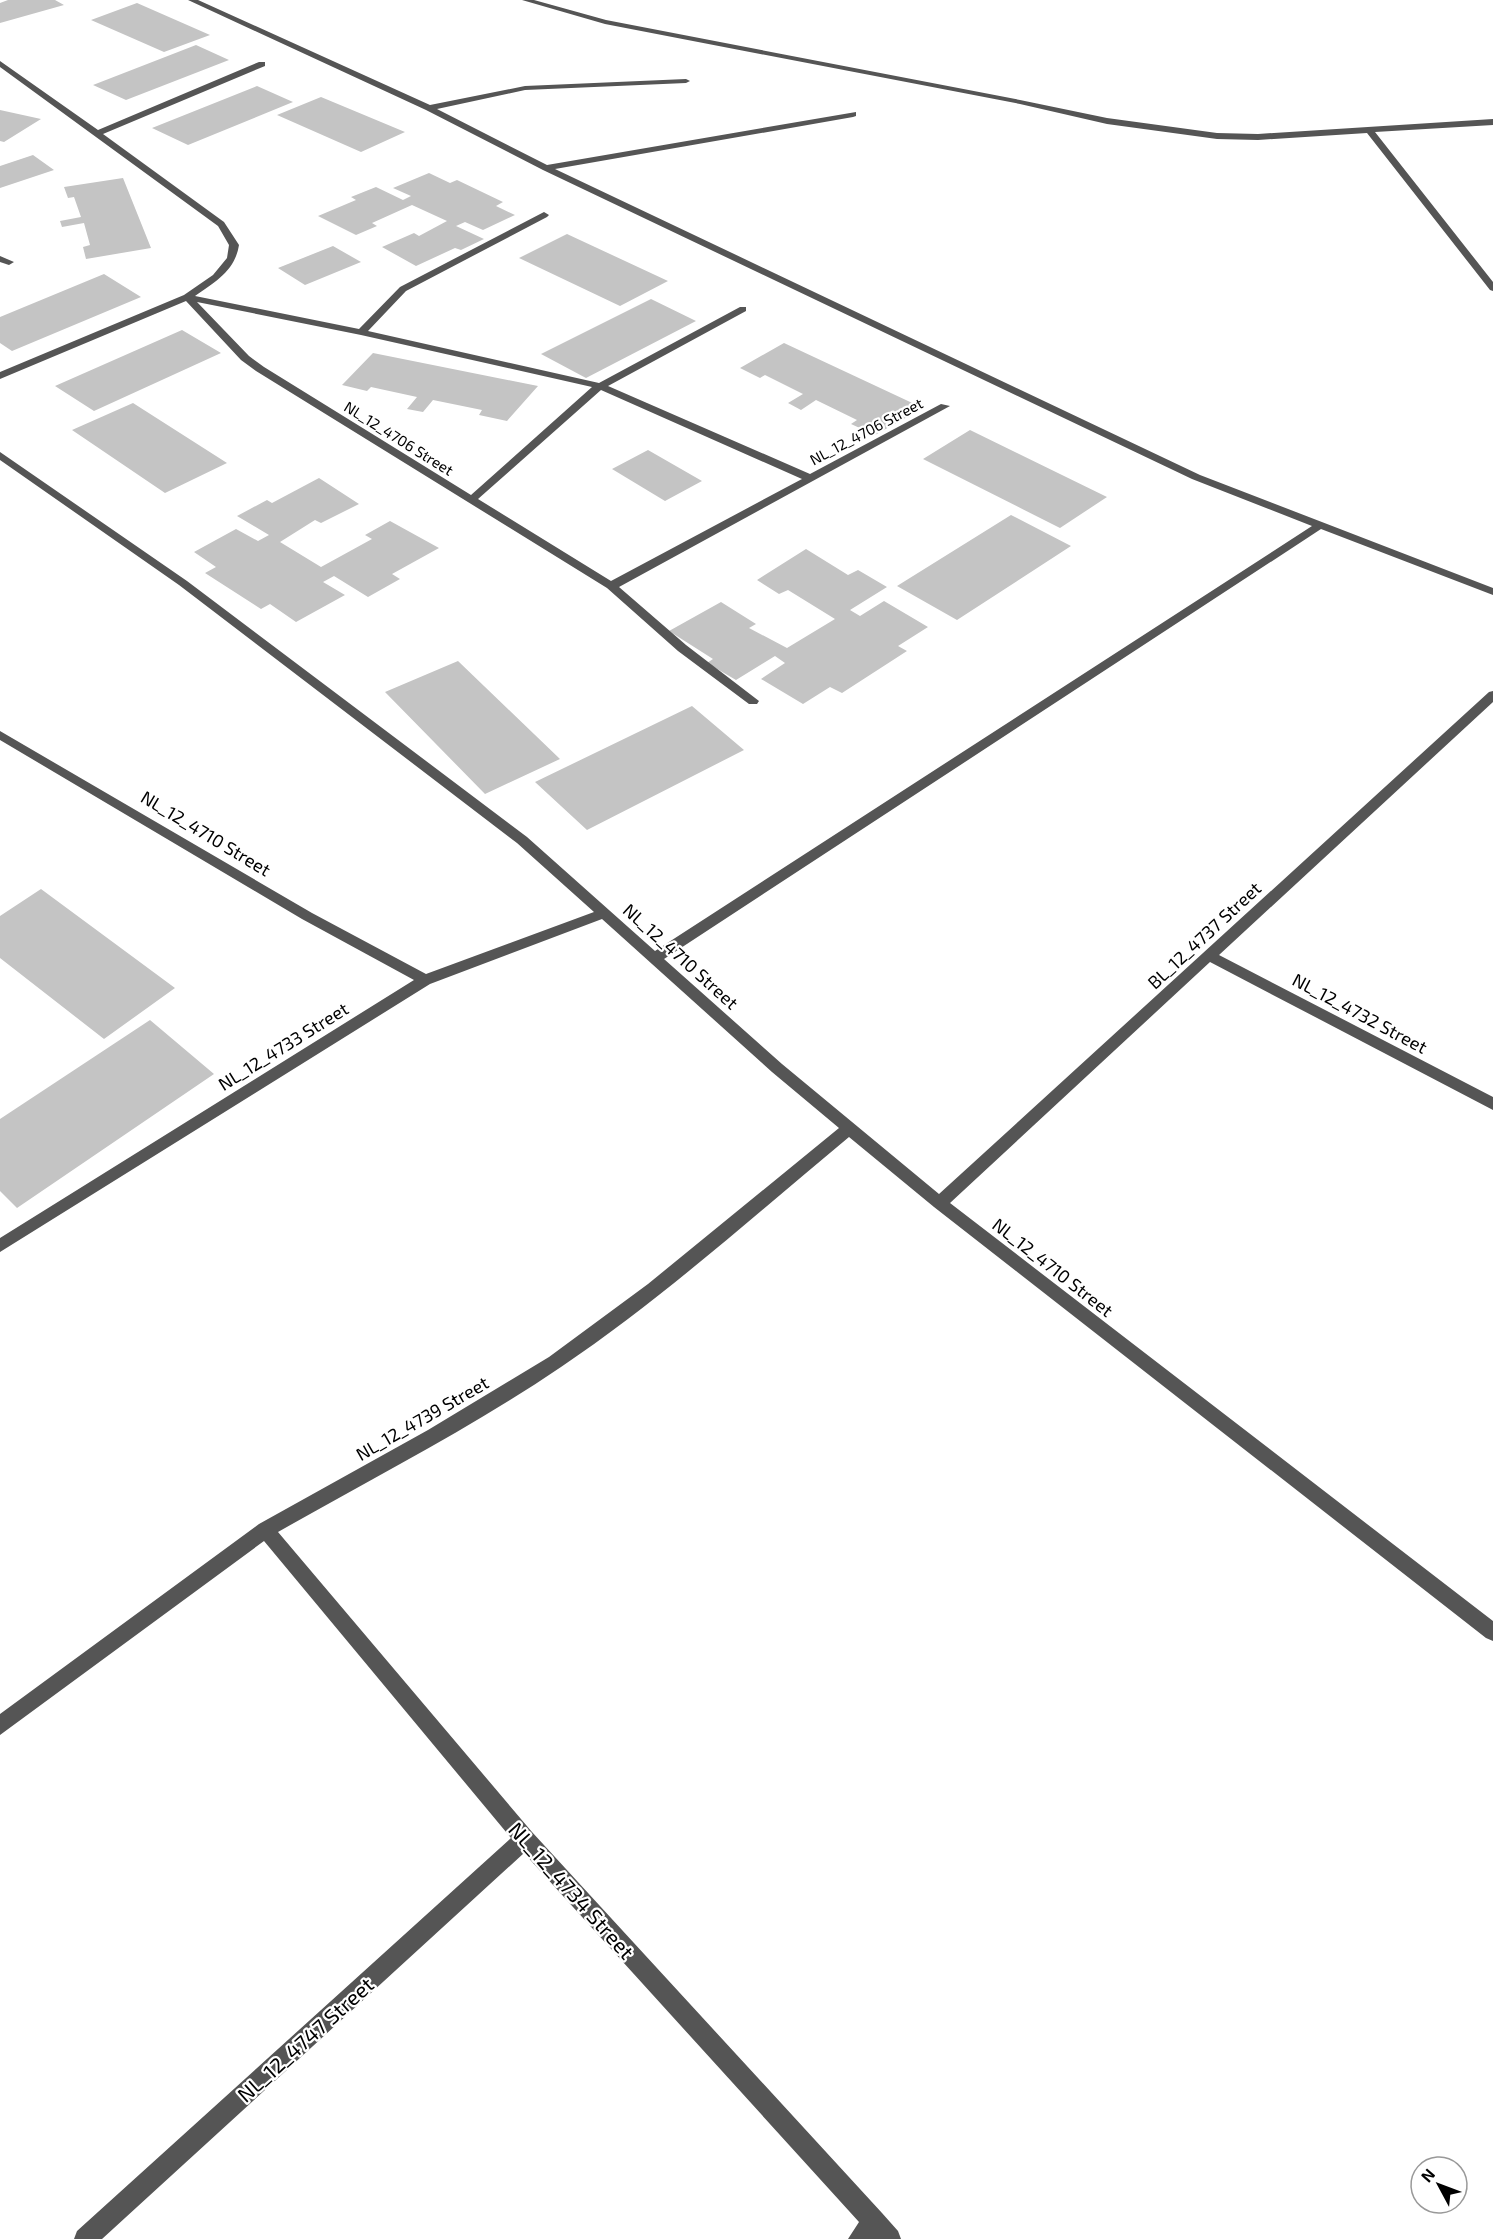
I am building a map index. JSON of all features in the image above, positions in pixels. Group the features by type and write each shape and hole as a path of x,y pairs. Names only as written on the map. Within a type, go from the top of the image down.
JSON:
{"street":[{"path":"192,0 429,108 546,168 1196,477 1493,592"},
{"path":"526,0 605,22 1009,100 1107,122 1217,136 1258,137 1493,122"},
{"path":"0,63 221,224 234,245 232,259 216,277 187,297 0,376"},
{"path":"96,134 262,64"},
{"path":"429,108 525,88 686,81"},
{"path":"546,168 853,114"},
{"path":"1368,130 1493,288"},
{"path":"361,332 403,289 544,215"},
{"path":"187,297 361,332 600,386 810,478"},
{"name":"NL_12_4706 Street","path":"187,297 245,358 260,369 611,586 682,648 753,701"},
{"path":"471,500 600,386 743,309"},
{"name":"NL_12_4706 Street","path":"611,586 945,405"},
{"name":"NL_12_4710 Street","path":"0,455 183,582 504,825 777,1068 939,1203 1493,1632"},
{"path":"654,958 1320,525"},
{"name":"BL_12_4737 Street","path":"939,1203 1493,695"},
{"name":"NL_12_4710 Street","path":"0,735 307,916 425,980"},
{"name":"NL_12_4733 Street","path":"0,1246 425,980 604,913"},
{"name":"NL_12_4732 Street","path":"1208,956 1493,1104"},
{"name":"NL_12_4739 Street","path":"0,1726 266,1530 434,1435 555,1362 654,1289 850,1127"},
{"name":"NL_12_4734 Street","path":"266,1530 525,1839 890,2239"},
{"name":"NL_12_4747 Street","path":"85,2239 525,1839"},
{"path":"859,2239 874,2221"}],"building":[{"path":"8,0 55,0 64,5 0,23 0,3"},
{"path":"137,3 210,35 164,52 91,20"},
{"path":"196,45 229,60 126,100 93,85"},
{"path":"257,86 293,102 188,145 152,128"},
{"path":"321,97 405,132 361,152 277,115"},
{"path":"0,110 41,119 4,142 0,141"},
{"path":"33,155 54,170 0,188 0,166"},
{"path":"429,173 450,183 457,180 503,202 496,206 515,215 483,230 465,222 456,226 484,239 461,250 455,248 416,266 382,247 414,233 419,236 447,221 412,205 372,223 377,226 356,235 318,216 356,200 351,197 376,187 403,200 411,196 393,188"},
{"path":"123,178 151,248 86,259 83,247 90,245 84,223 62,227 60,221 81,217 74,197 68,198 64,187"},
{"path":"567,234 668,281 620,306 519,258"},
{"path":"333,246 361,262 305,285 278,268"},
{"path":"104,274 141,297 12,351 0,343 0,317"},
{"path":"651,299 696,321 586,378 541,354"},
{"path":"182,330 221,353 94,411 55,386"},
{"path":"784,343 923,408 875,435 851,424 857,420 816,400 801,410 788,403 803,394 765,375 760,378 740,368"},
{"path":"373,353 538,386 507,421 479,415 482,410 433,400 423,412 407,409 417,397 371,387 367,391 342,385"},
{"path":"133,403 227,463 165,493 72,430"},
{"path":"970,430 1107,497 1060,528 923,459"},
{"path":"648,450 702,481 665,501 612,469"},
{"path":"319,478 359,504 321,523 315,520 280,542 321,567 372,539 365,535 390,521 439,548 392,574 400,579 368,597 334,576 323,582 345,595 296,622 270,604 261,609 205,573 216,567 194,552 236,529 258,541 269,535 237,516 267,500 272,503"},
{"path":"1011,515 1071,546 957,620 897,586"},
{"path":"806,549 848,575 858,570 887,587 850,610 860,616 884,601 928,627 898,646 907,651 842,693 830,687 803,704 761,679 785,663 775,656 736,680 707,663 713,659 669,631 721,602 756,624 749,628 787,648 835,619 788,590 779,594 757,580"},
{"path":"458,661 560,759 485,794 385,692"},
{"path":"692,706 744,750 587,830 535,782"},
{"path":"41,889 175,988 104,1039 0,958 0,916"},
{"path":"150,1020 214,1074 17,1208 0,1191 0,1119"}]}
